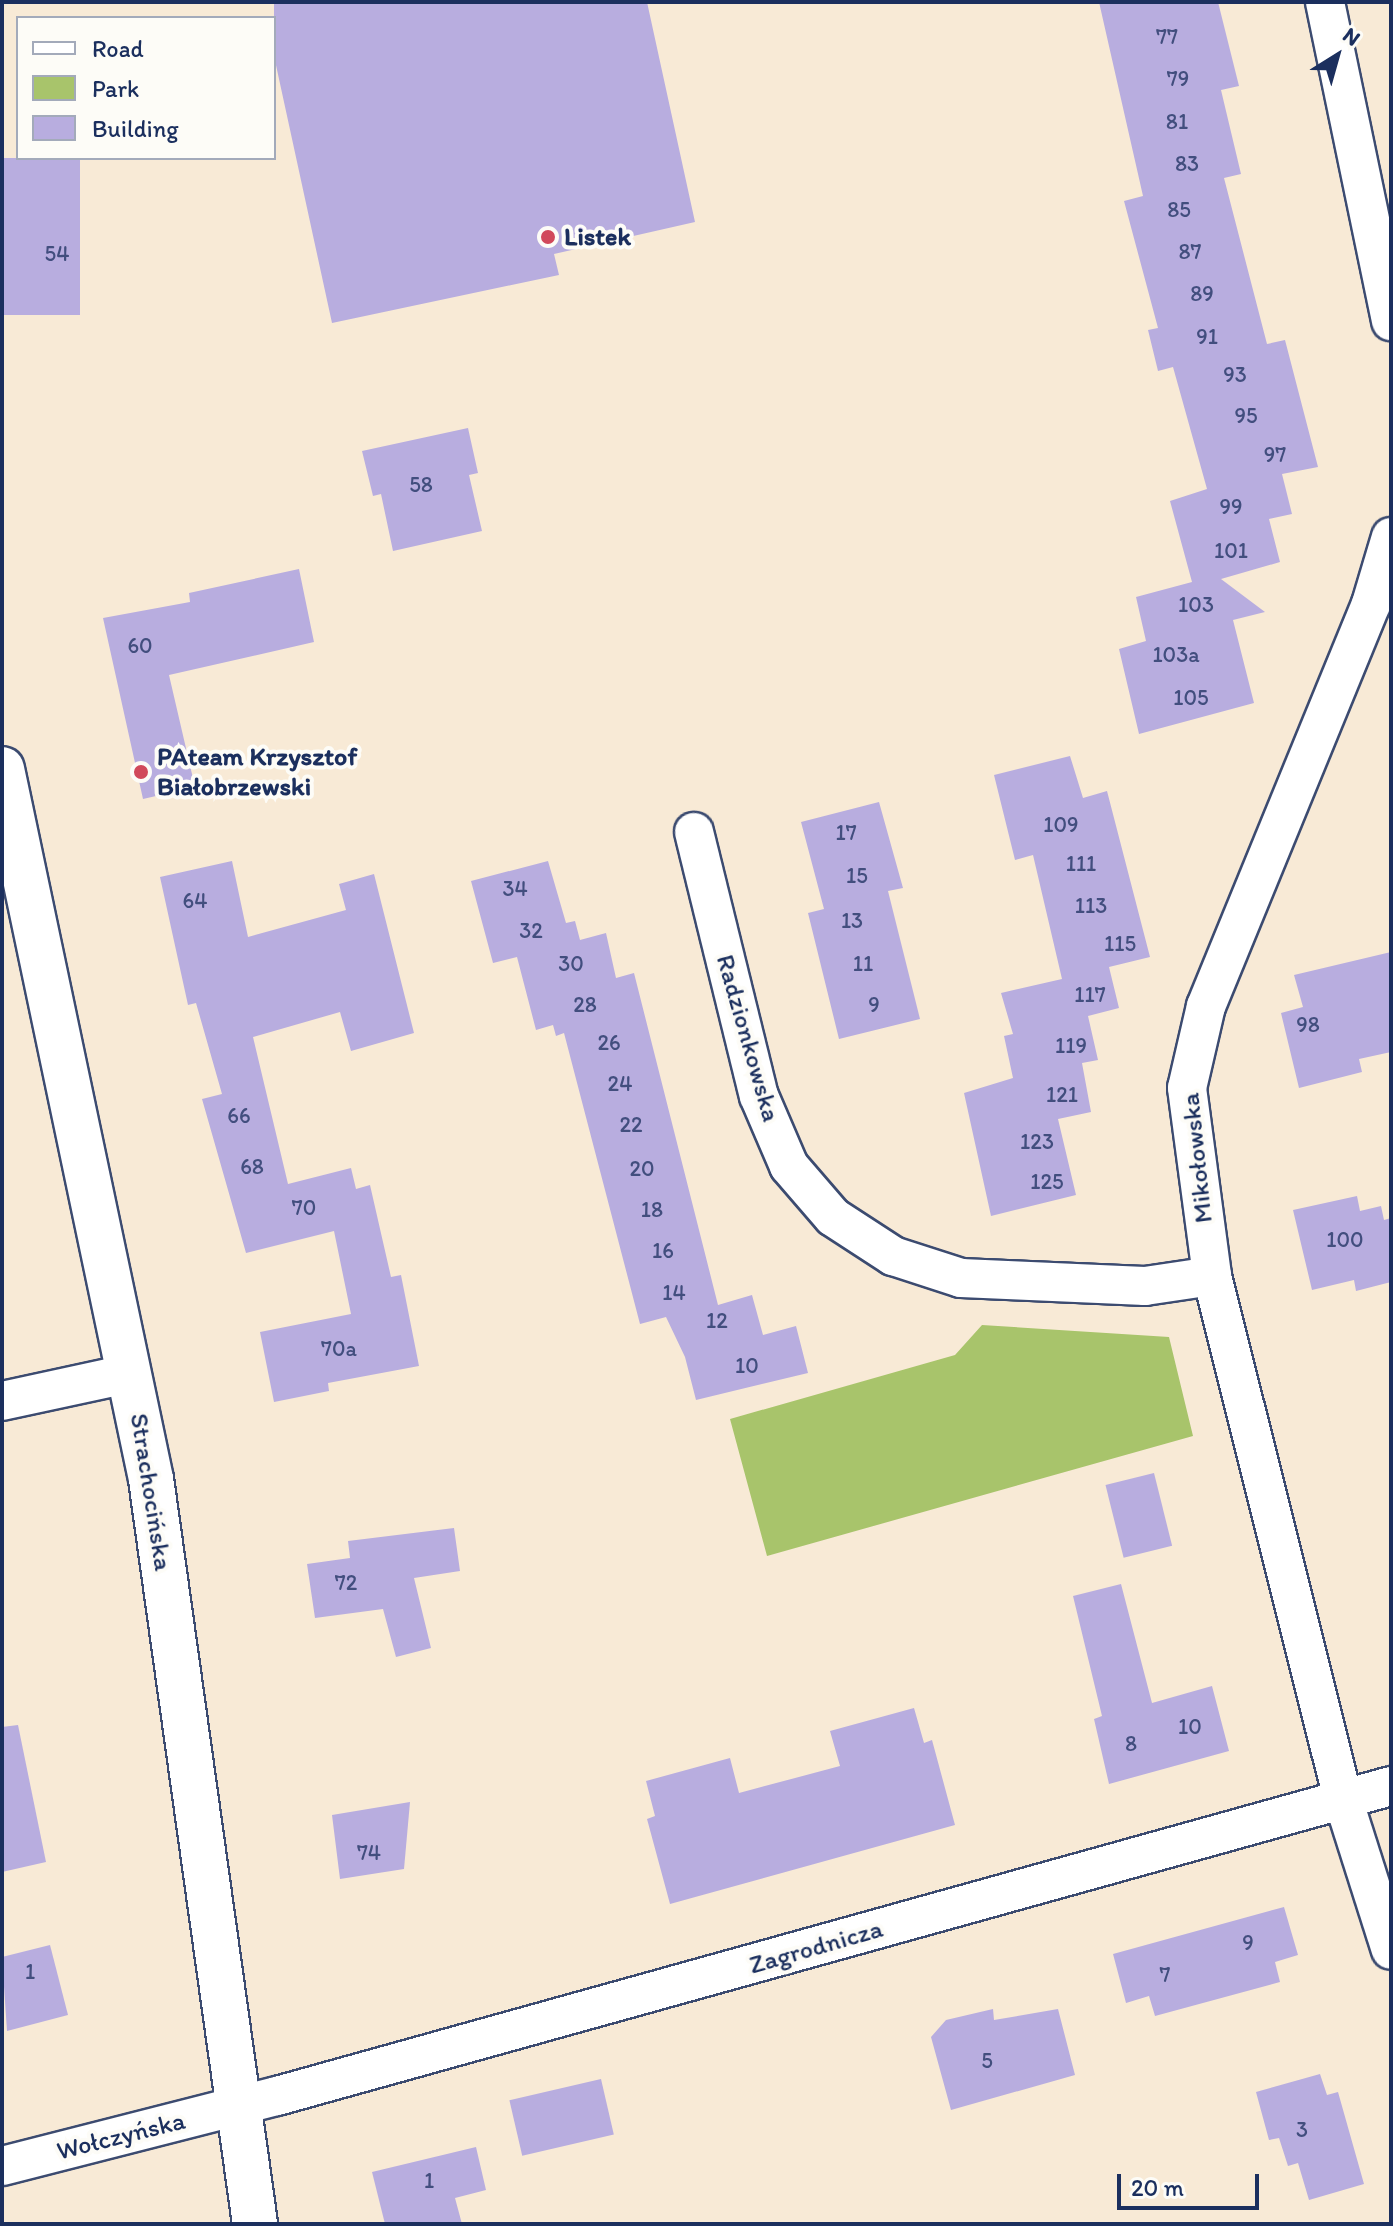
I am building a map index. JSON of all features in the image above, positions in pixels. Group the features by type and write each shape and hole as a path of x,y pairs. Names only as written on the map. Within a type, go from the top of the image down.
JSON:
{"main road":[{"name":"Strachocińska","path":"2,769 131,1373 255,2224"}],"street":[{"path":"1325,2 1391,321"},
{"name":"Mikołowska","path":"1391,537 1371,604 1206,1006 1187,1088 1212,1276 1343,1799 1391,1950"},
{"name":"Radzionkowska","path":"694,832 759,1096 789,1166 833,1217 893,1256 961,1278 1145,1286 1212,1276"},
{"path":"2,1401 131,1373"},
{"name":"Zagrodnicza","path":"240,2106 1391,1786"},
{"name":"Wołczyńska","path":"2,2166 240,2106"}],"green space":[{"path":"982,1325 1169,1337 1193,1436 767,1556 730,1419 955,1355"}],"building":[{"path":"274,2 647,2 695,222 554,254 559,275 332,323 276,65"},
{"path":"1099,2 1218,2 1239,86 1221,90 1241,174 1224,178 1267,344 1285,340 1318,467 1282,474 1292,514 1269,519 1280,562 1221,579 1265,612 1233,620 1254,703 1139,734 1119,649 1146,641 1136,597 1192,582 1170,501 1207,489 1173,367 1158,371 1148,330 1158,328 1124,201 1143,196"},
{"path":"2,158 80,160 80,315 2,315"},
{"path":"468,428 478,473 469,475 482,531 393,551 381,494 373,496 362,451"},
{"path":"299,569 314,642 169,675 195,787 143,799 103,618 190,602 189,593"},
{"path":"1070,756 1083,798 1107,791 1150,957 1109,967 1119,1008 1088,1016 1098,1060 1082,1063 1091,1112 1058,1119 1076,1195 991,1216 964,1093 1013,1078 1004,1036 1013,1034 1001,993 1062,979 1033,855 1015,860 994,775"},
{"path":"879,802 903,888 888,891 920,1019 839,1039 808,913 824,909 801,822"},
{"path":"232,861 248,937 346,910 339,884 374,874 414,1033 351,1051 340,1012 253,1037 288,1184 351,1168 356,1189 370,1185 391,1277 401,1275 419,1366 328,1383 329,1391 274,1402 260,1332 351,1314 334,1231 246,1253 202,1099 222,1094 196,1003 188,1005 160,877"},
{"path":"548,861 566,923 575,921 580,940 606,933 616,978 634,973 718,1305 752,1295 763,1335 796,1326 808,1373 696,1400 685,1357 666,1317 640,1324 564,1033 556,1036 553,1025 536,1030 517,957 493,963 471,881"},
{"path":"1391,952 1391,1052 1359,1059 1362,1072 1299,1088 1281,1013 1303,1007 1294,975"},
{"path":"1357,1196 1360,1211 1381,1206 1384,1220 1391,1218 1391,1282 1356,1291 1354,1280 1312,1290 1293,1210"},
{"path":"1154,1473 1172,1546 1124,1558 1105,1485"},
{"path":"454,1528 460,1571 414,1578 431,1648 396,1657 383,1609 315,1618 307,1564 350,1558 348,1541"},
{"path":"1121,1584 1152,1703 1212,1686 1229,1751 1109,1784 1094,1719 1102,1716 1073,1596"},
{"path":"914,1708 924,1743 932,1740 955,1825 670,1904 647,1819 655,1816 646,1781 730,1758 739,1793 840,1766 830,1731"},
{"path":"18,1725 46,1862 2,1872 2,1727"},
{"path":"410,1802 404,1869 340,1879 332,1815"},
{"path":"1284,1907 1298,1955 1275,1962 1280,1982 1155,2016 1149,1996 1126,2003 1113,1954"},
{"path":"50,1945 68,2015 7,2031 2,1957"},
{"path":"993,2009 994,2020 1058,2009 1075,2075 951,2110 931,2037 946,2020"},
{"path":"1320,2074 1327,2095 1338,2092 1364,2184 1309,2200 1298,2163 1288,2166 1279,2138 1269,2140 1256,2092"},
{"path":"601,2079 614,2135 522,2156 509,2100"},
{"path":"476,2147 486,2190 455,2198 462,2224 385,2224 372,2172"}],"place":[{"name":"Listek","path":"548,237"},
{"name":"PAteam Krzysztof Białobrzewski","path":"141,772"}]}
